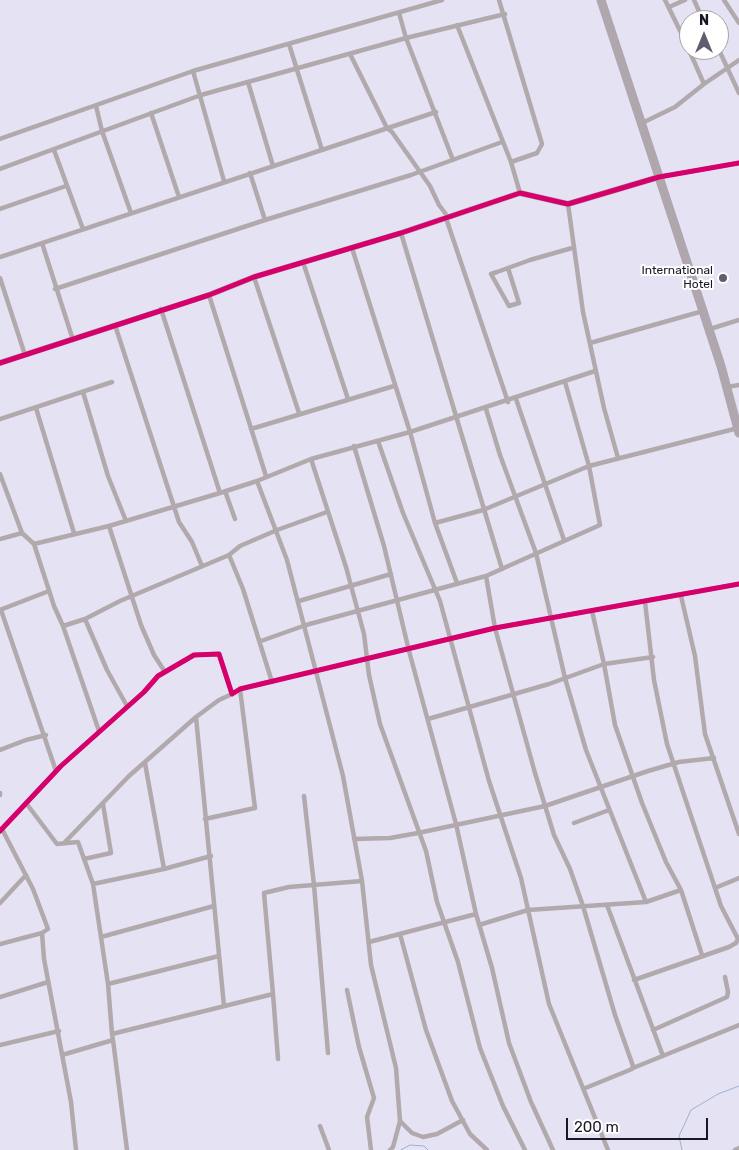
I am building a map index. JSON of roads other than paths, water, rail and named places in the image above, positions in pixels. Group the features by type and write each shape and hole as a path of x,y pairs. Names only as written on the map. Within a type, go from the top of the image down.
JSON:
{"highway":[{"path":"601,0 703,310 738,431"}],"street":[{"path":"0,139 193,70 442,0"},
{"path":"500,0 542,144 537,153 510,162"},
{"path":"665,0 679,30"},
{"path":"668,7 685,0"},
{"path":"724,0 739,21"},
{"path":"399,13 406,38 453,160"},
{"path":"0,168 201,96 406,38 505,14"},
{"path":"457,25 510,162 520,193"},
{"path":"289,44 322,150"},
{"path":"350,54 387,128 392,132 420,172 447,217 508,402"},
{"path":"693,60 704,84"},
{"path":"724,60 739,93"},
{"path":"641,124 675,107 739,60"},
{"path":"193,70 224,181"},
{"path":"248,82 273,166"},
{"path":"96,106 102,131 131,213"},
{"path":"0,257 436,112"},
{"path":"151,113 179,197"},
{"path":"56,289 265,220 420,172 502,142"},
{"path":"54,150 83,229"},
{"path":"0,364 161,309 209,295 254,277 401,233 520,193 568,204 659,177 739,163"},
{"path":"250,173 265,220"},
{"path":"0,209 66,186"},
{"path":"568,204 572,248 595,371 618,458"},
{"path":"401,233 502,569"},
{"path":"42,242 73,340"},
{"path":"352,248 410,432 435,523 457,584"},
{"path":"508,268 519,303 510,306 491,274 508,268 572,248"},
{"path":"303,262 348,399"},
{"path":"254,277 299,413"},
{"path":"0,278 26,355"},
{"path":"209,295 266,476"},
{"path":"161,309 223,492 235,519"},
{"path":"590,344 703,310"},
{"path":"708,330 739,320"},
{"path":"115,325 178,522 192,542 202,566"},
{"path":"34,544 109,526 223,492 311,458 458,418 595,371"},
{"path":"0,419 112,382"},
{"path":"261,641 306,624 486,576 600,525 589,466 566,382"},
{"path":"726,388 739,385"},
{"path":"251,429 299,413 394,386"},
{"path":"83,392 108,476 126,521"},
{"path":"516,399 564,540"},
{"path":"36,408 74,533"},
{"path":"486,409 536,553 564,678 586,750 646,902"},
{"path":"435,523 483,510 589,466 738,431"},
{"path":"378,441 403,513 436,590 467,707 521,878 549,1004 608,1150"},
{"path":"354,446 398,599 409,651 456,824 476,914 492,968 509,1044 531,1102 553,1150"},
{"path":"311,458 364,634 380,724 426,851 437,902 445,921 480,1048 503,1106 525,1150"},
{"path":"0,474 2,487 22,533 34,544 99,731"},
{"path":"257,480 277,530 306,624 316,672 343,776 362,881 371,965 396,1068 400,1121 393,1146 390,1150"},
{"path":"63,626 85,619 131,596 229,555 240,546 277,530 327,512"},
{"path":"109,526 118,546 131,596 154,655 165,672"},
{"path":"0,539 22,533"},
{"path":"229,555 261,641 272,682"},
{"path":"299,601 391,574"},
{"path":"486,576 495,628 545,806 554,835 570,869 583,906 587,925 633,1068"},
{"path":"65,842 129,776 196,717 219,700 240,689 409,651 495,628 682,596 739,584"},
{"path":"49,591 1,610 46,735 56,771"},
{"path":"682,596 695,656 705,734 739,834"},
{"path":"634,980 729,947 736,943 738,939 715,888 674,764 655,689 653,657 645,602"},
{"path":"592,611 615,725 632,777 666,862 681,890 702,955"},
{"path":"85,619 107,670 128,706"},
{"path":"0,944 42,933 48,929 41,907 26,875 1,830 26,803 56,771 165,672 194,655 220,654 232,694"},
{"path":"428,719 604,664 653,657"},
{"path":"205,819 255,808 240,689"},
{"path":"196,717 205,819 211,856 224,1006"},
{"path":"0,750 46,735"},
{"path":"354,839 390,838 545,806 674,764 714,758"},
{"path":"145,763 164,869"},
{"path":"304,796 314,885 328,1053"},
{"path":"26,803 57,844 78,842 93,884 108,984 112,1034 127,1150"},
{"path":"84,859 111,853 103,804"},
{"path":"574,823 609,810"},
{"path":"93,884 164,869 211,856"},
{"path":"0,903 26,875"},
{"path":"715,888 739,878"},
{"path":"278,1059 264,893 314,885 362,881"},
{"path":"479,924 528,910 646,902 681,890"},
{"path":"607,905 663,1056"},
{"path":"101,937 214,906"},
{"path":"369,942 476,914"},
{"path":"42,933 48,982 59,1031 71,1102 76,1150"},
{"path":"400,934 426,1030 452,1101 470,1134 487,1150"},
{"path":"108,984 219,956"},
{"path":"653,1030 727,997 725,977"},
{"path":"0,997 48,982"},
{"path":"347,990 359,1047 374,1098 367,1117 371,1150"},
{"path":"112,1034 273,994"},
{"path":"583,1089 739,1025"},
{"path":"0,1045 59,1031"},
{"path":"62,1056 113,1040"},
{"path":"400,1121 412,1133 423,1137 437,1134 463,1120"},
{"path":"320,1126 329,1150"},
{"path":"735,1150 739,1148"}],"waterway":[{"path":"682,1150 679,1136 691,1110 718,1094 739,1086"},
{"path":"401,1150 410,1145 424,1146 428,1150"}],"place":[{"name":"International Hotel","path":"723,278"}]}
